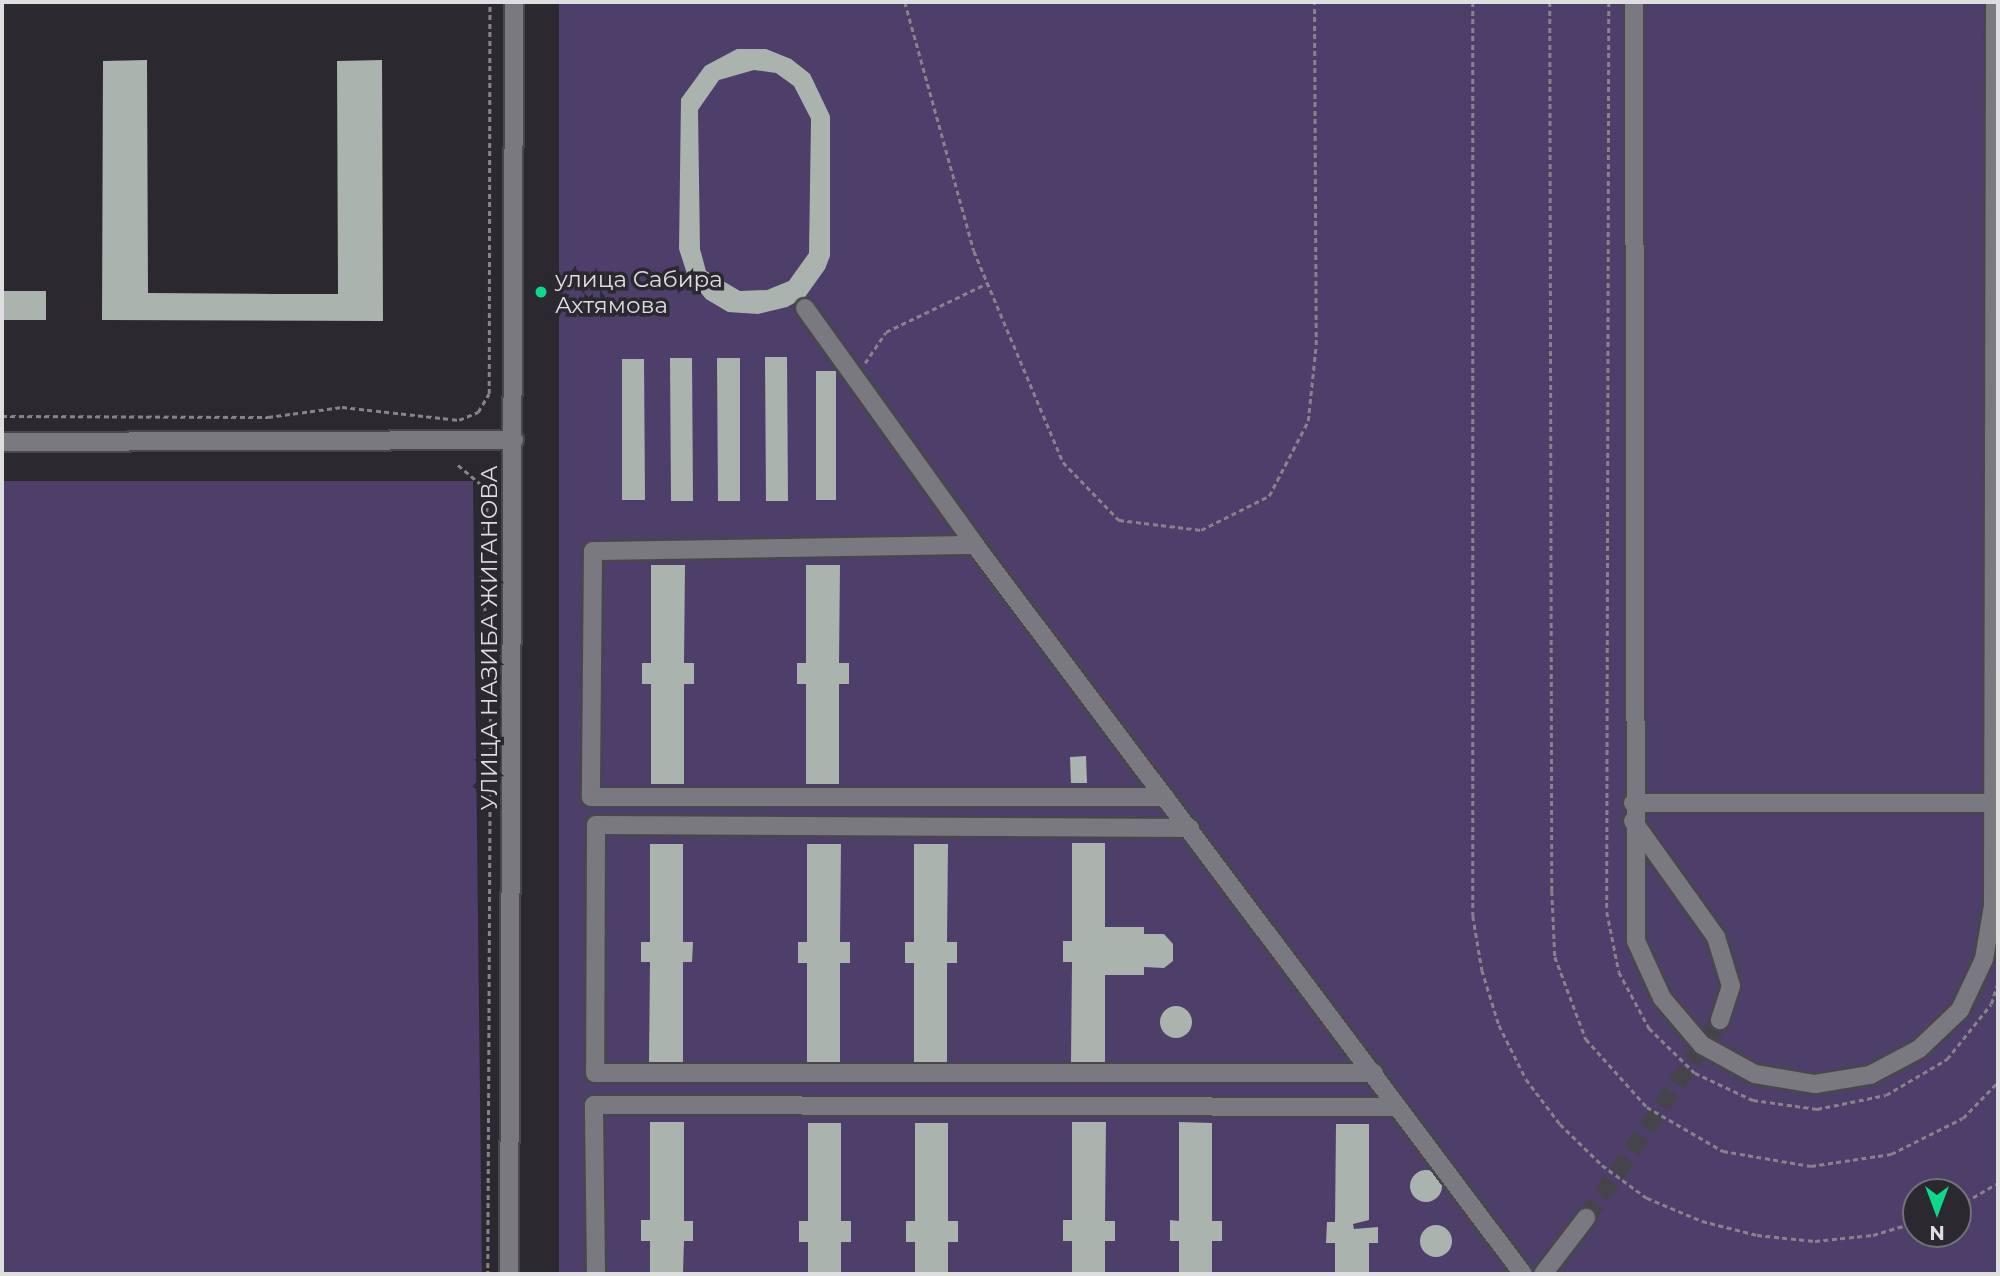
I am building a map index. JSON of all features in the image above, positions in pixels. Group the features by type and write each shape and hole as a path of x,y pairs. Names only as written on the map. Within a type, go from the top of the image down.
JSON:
{"street":[{"name":"УЛИЦА НАЗИБА ЖИГАНОВА","path":"509,1274 514,2"},
{"path":"1634,2 1633,812 1636,940 1662,999 1702,1045 1755,1074 1815,1084 1870,1075 1919,1049 1960,1010 1984,959 1993,906 1995,2"},
{"path":"805,308 975,545 1523,1274"},
{"path":"2,442 514,440"},
{"path":"975,545 593,551 591,797 1165,797"},
{"path":"1633,812 1993,803"},
{"path":"1633,812 1716,937 1731,986 1720,1020"},
{"path":"1190,828 596,825 595,1073 1374,1073"},
{"path":"596,1274 594,1105 1397,1107"},
{"path":"1542,1274 1586,1218"}],"path":[{"path":"2,416 268,417 342,407 459,420 478,412 489,394 490,2"},
{"path":"905,2 974,251 1063,462 1119,520 1201,530 1269,496 1308,421 1316,345 1314,2"},
{"path":"1473,2 1474,916 1482,970 1499,1025 1526,1079 1560,1124 1602,1165 1647,1198 1746,1232 1815,1241 1873,1235 1902,1226"},
{"path":"1609,2 1607,912 1619,972 1649,1028 1695,1073 1753,1100 1816,1109 1886,1095 1947,1059 1985,1013 1998,984"},
{"path":"855,377 886,332 988,284"},
{"path":"458,465 489,491 480,581 491,642 488,1274"},
{"path":"1972,1198 1998,1183"}],"shaded area":[{"path":"559,2 1998,2 1998,1274 559,1274"},
{"path":"2,481 473,481 482,1274 2,1274"}],"building":[{"path":"737,49 766,49 791,59 810,74 830,116 830,256 825,269 805,297 787,307 758,314 728,312 706,299 688,277 679,249 681,99 705,66","holes":["754,70 776,73 794,86 811,119 809,253 789,281 767,290 740,291 706,271 700,249 698,110 719,80"]},
{"path":"147,60 148,293 338,294 337,61 382,60 383,321 102,320 103,61"},
{"path":"2,291 46,291 46,320 2,320"},
{"path":"765,357 787,357 788,501 766,501"},
{"path":"670,358 692,358 693,501 671,501"},
{"path":"717,358 740,358 740,501 718,501"},
{"path":"622,359 644,359 645,500 622,500"},
{"path":"816,371 836,371 836,500 816,500"},
{"path":"651,565 685,565 684,663 694,663 694,684 684,684 684,784 651,784 651,684 642,684 642,663 651,663"},
{"path":"806,565 840,565 839,663 849,663 849,684 839,684 839,784 806,784 806,684 797,684 797,663 806,663"},
{"path":"1086,756 1087,783 1071,783 1070,757"},
{"path":"1072,843 1105,843 1105,927 1144,927 1144,934 1164,934 1173,944 1173,961 1164,968 1144,967 1144,975 1105,975 1105,1062 1071,1062 1072,962 1063,962 1063,941 1072,941"},
{"path":"650,844 683,844 683,942 693,942 692,962 683,962 683,1062 649,1062 650,962 641,962 641,942 650,942"},
{"path":"807,844 841,844 840,942 850,942 850,963 840,963 840,1062 807,1062 807,963 798,963 798,942 807,942"},
{"path":"914,844 948,844 947,942 957,942 957,963 947,963 947,1062 914,1062 914,963 905,963 905,942 914,942"},
{"path":"1176,1006 1188,1010 1192,1022 1188,1034 1176,1038 1164,1034 1160,1022 1164,1010"},
{"path":"650,1122 684,1122 684,1221 693,1221 693,1241 684,1241 683,1274 650,1274 650,1241 641,1241 641,1220 650,1220"},
{"path":"1072,1122 1106,1122 1105,1221 1115,1221 1115,1241 1105,1241 1105,1274 1072,1274 1072,1241 1063,1241 1063,1220 1072,1220"},
{"path":"1179,1122 1212,1123 1212,1221 1222,1221 1222,1241 1212,1241 1212,1274 1179,1274 1179,1241 1170,1241 1170,1220 1179,1221"},
{"path":"808,1123 841,1123 841,1221 851,1221 851,1242 841,1242 841,1274 808,1274 808,1242 799,1242 799,1221 808,1221"},
{"path":"915,1123 948,1123 948,1221 958,1221 958,1242 948,1242 948,1274 915,1274 915,1242 906,1242 906,1221 915,1221"},
{"path":"1336,1124 1369,1124 1369,1220 1353,1224 1354,1229 1378,1227 1378,1243 1369,1243 1369,1274 1335,1274 1335,1243 1326,1243 1327,1222 1335,1222"},
{"path":"1426,1170 1437,1175 1442,1186 1437,1197 1426,1202 1415,1197 1410,1186 1415,1175"},
{"path":"1436,1225 1447,1230 1452,1241 1447,1252 1436,1257 1425,1252 1420,1241 1425,1230"}],"tunnel":[{"path":"1586,1218 1720,1020"}],"place":[{"name":"улица Сабира Ахтямова","path":"541,292"}]}
